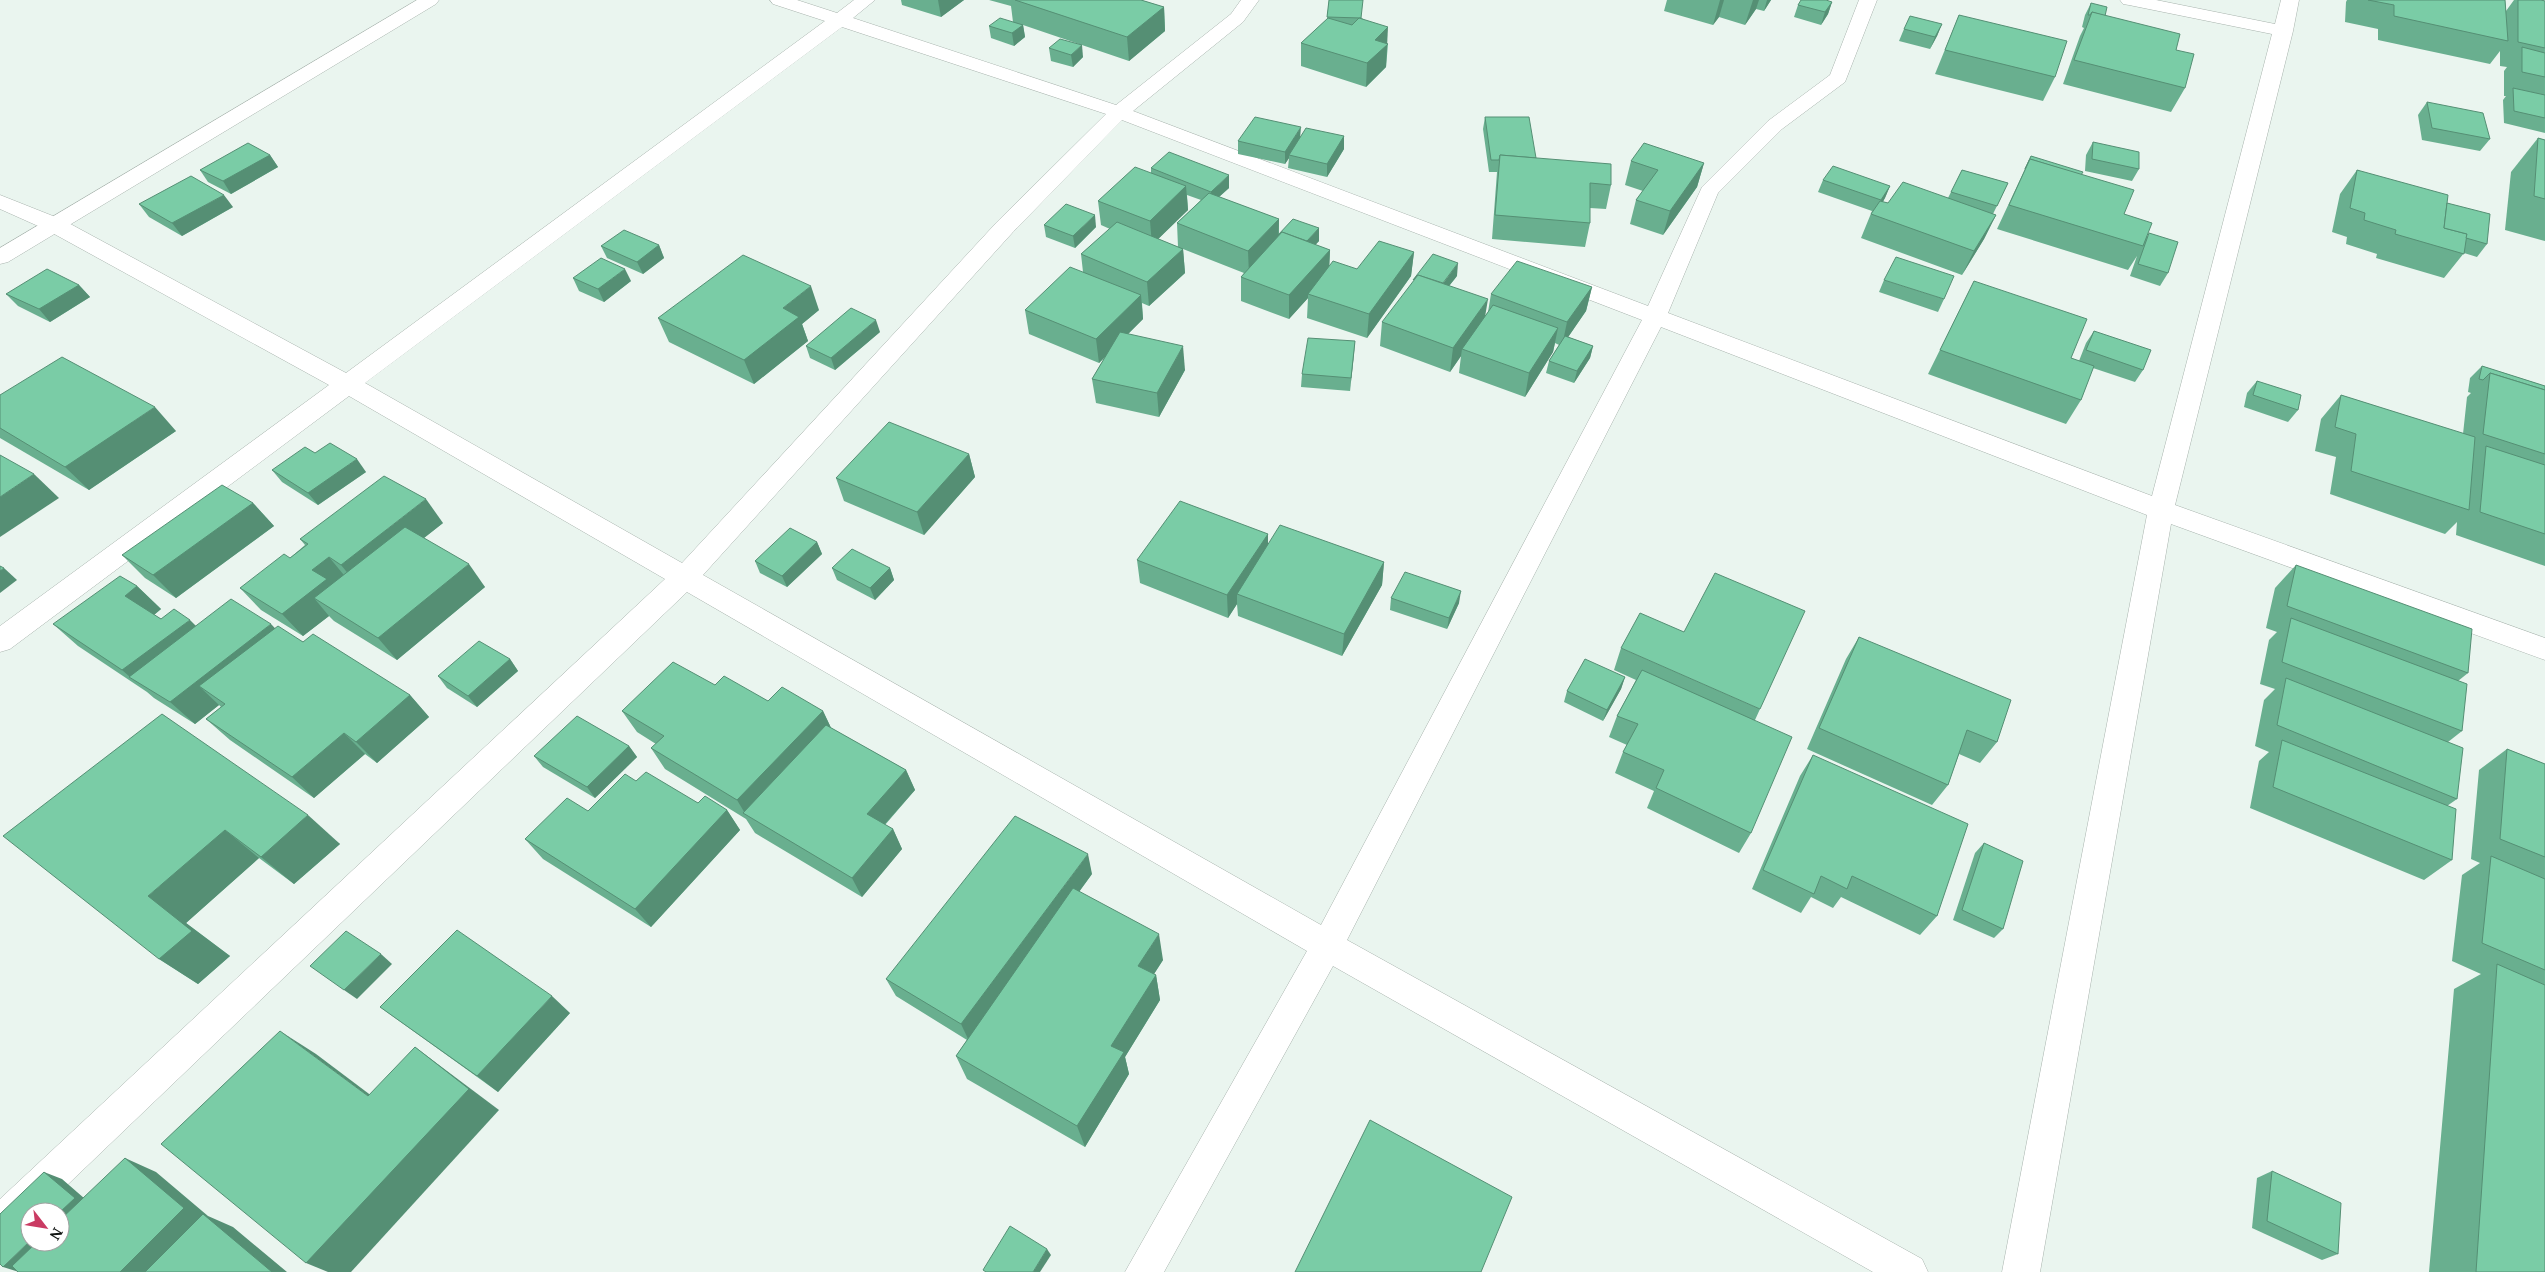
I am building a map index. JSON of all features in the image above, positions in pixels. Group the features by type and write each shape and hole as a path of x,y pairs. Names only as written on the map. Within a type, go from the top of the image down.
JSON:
{"street":[{"path":"0,257 430,0"},
{"path":"779,0 1119,112 1654,318 2161,510 2545,649"},
{"path":"0,641 866,0"},
{"path":"0,1224 685,577 1005,227 1119,112 1237,18 1250,0"},
{"path":"1144,1272 1327,946 1654,318 1709,191 1775,125 1838,78 1868,0"},
{"path":"2129,0 2284,31"},
{"path":"2021,1272 2161,510 2284,31 2290,0"},
{"path":"0,201 55,225 347,384 1327,946 1909,1272"}],"building":[{"path":"1015,0 1141,0 1164,7 1127,37"},
{"path":"1329,0 1363,0 1361,18 1327,17"},
{"path":"1801,0 1826,0 1832,2 1825,12 1798,5"},
{"path":"2368,0 2505,0 2508,41 2394,16 2394,5"},
{"path":"2518,0 2545,1 2545,48 2518,42"},
{"path":"2091,3 2107,7 2105,16 2092,12 2088,15"},
{"path":"2092,12 2180,34 2176,50 2194,54 2185,88 2074,60"},
{"path":"1959,15 2067,41 2055,77 1945,50"},
{"path":"1910,16 1942,24 1935,37 1904,29"},
{"path":"1000,18 1023,25 1012,33 989,26"},
{"path":"1328,18 1352,25 1359,18 1388,27 1375,40 1388,44 1367,63 1301,43"},
{"path":"1060,39 1082,45 1071,55 1049,48"},
{"path":"2522,47 2545,53 2545,77 2522,72"},
{"path":"2513,88 2545,95 2545,118 2514,111"},
{"path":"2427,102 2483,113 2490,139 2432,128"},
{"path":"1255,117 1301,127 1285,152 1238,141"},
{"path":"1485,117 1529,117 1536,158 1500,155 1499,160 1491,160"},
{"path":"1306,128 1344,136 1327,164 1289,155"},
{"path":"2538,138 2545,140 2545,199 2534,196"},
{"path":"2093,142 2139,152 2139,169 2092,159"},
{"path":"248,143 270,155 223,181 200,170"},
{"path":"1644,143 1704,163 1670,211 1636,200 1658,170 1631,161"},
{"path":"1169,152 1229,175 1211,192 1151,168"},
{"path":"1500,155 1611,164 1611,185 1590,183 1590,223 1495,215"},
{"path":"2031,156 2083,172 2081,175 2030,159 2025,169"},
{"path":"2030,159 2134,190 2124,214 2152,223 2143,246 2009,205"},
{"path":"1833,166 1890,186 1881,200 1823,180"},
{"path":"1135,167 1186,186 1150,221 1098,201"},
{"path":"1962,170 2008,183 1997,206 1951,192"},
{"path":"2357,170 2448,195 2444,228 2467,234 2464,254 2395,234 2396,230 2364,220 2365,213 2350,208"},
{"path":"191,176 224,195 172,223 139,204"},
{"path":"1903,182 1996,215 1974,251 1871,214 1880,201 1888,203"},
{"path":"1209,193 1279,219 1248,251 1177,223"},
{"path":"2447,203 2490,214 2487,244 2466,238 2467,234 2444,228"},
{"path":"1066,204 1095,215 1073,236 1044,225"},
{"path":"1293,219 1319,228 1307,241 1282,232 1278,235"},
{"path":"1117,222 1183,249 1147,282 1081,254"},
{"path":"624,230 659,245 637,262 601,246"},
{"path":"1282,232 1330,250 1289,295 1241,277"},
{"path":"2149,233 2178,242 2168,273 2138,264"},
{"path":"1379,241 1414,252 1369,314 1308,294 1333,261 1357,269"},
{"path":"1433,254 1458,263 1443,283 1418,275 1413,280"},
{"path":"743,255 811,286 783,308 799,317 744,360 658,318"},
{"path":"1896,257 1954,276 1944,299 1884,280"},
{"path":"601,258 625,269 598,289 573,278"},
{"path":"1517,261 1592,287 1567,322 1491,294"},
{"path":"1070,267 1141,295 1096,339 1025,310"},
{"path":"47,269 79,285 39,309 6,294"},
{"path":"1418,275 1488,299 1453,348 1382,322"},
{"path":"1974,281 2087,319 2071,358 2094,366 2081,400 1940,350"},
{"path":"1493,305 1558,328 1529,373 1462,349"},
{"path":"851,308 876,320 831,358 806,346"},
{"path":"2094,331 2151,350 2143,370 2086,350"},
{"path":"1120,332 1183,346 1157,393 1092,379"},
{"path":"1565,336 1593,346 1577,371 1549,361"},
{"path":"1308,338 1355,341 1351,378 1302,374"},
{"path":"62,357 155,407 65,467 0,428 0,395"},
{"path":"2482,366 2545,386 2545,390 2490,373 2483,380 2479,379"},
{"path":"2490,373 2545,390 2545,454 2483,434"},
{"path":"2257,381 2301,395 2298,410 2253,395"},
{"path":"2341,395 2475,437 2469,510 2351,471 2356,434 2335,427"},
{"path":"889,422 969,454 917,512 836,478"},
{"path":"330,443 357,459 308,493 272,470 305,447 315,453"},
{"path":"2486,446 2545,465 2545,534 2480,512"},
{"path":"0,455 34,474 0,497"},
{"path":"384,476 426,499 341,565 329,557 312,570 327,579 282,614 240,588 284,554 290,558 308,544 300,539"},
{"path":"222,485 253,503 153,575 122,555"},
{"path":"1180,501 1268,534 1227,595 1137,560"},
{"path":"1280,525 1384,562 1344,634 1237,594"},
{"path":"405,527 469,564 378,638 314,598"},
{"path":"790,528 817,542 782,576 755,561"},
{"path":"852,549 890,568 870,588 832,568"},
{"path":"2296,565 2472,629 2468,673 2287,606"},
{"path":"1405,572 1461,591 1449,618 1391,598"},
{"path":"1715,573 1805,611 1760,709 1621,648 1640,613 1684,632"},
{"path":"120,576 137,586 125,596 161,619 174,609 190,620 122,670 53,624"},
{"path":"231,599 271,624 170,702 129,677"},
{"path":"2291,618 2467,684 2462,731 2282,662"},
{"path":"278,626 303,642 313,634 410,695 356,742 344,733 292,777 206,719 225,704 199,686"},
{"path":"1859,637 2011,700 1997,742 1967,730 1948,785 1819,728"},
{"path":"479,641 510,659 468,696 438,676"},
{"path":"1585,659 1625,677 1607,710 1567,691"},
{"path":"673,662 715,685 724,676 768,701 782,687 823,711 737,800 651,748 664,736 622,711"},
{"path":"1642,670 1792,737 1751,833 1656,788 1664,770 1623,752 1638,724 1617,716"},
{"path":"2286,678 2463,748 2457,799 2277,725"},
{"path":"162,714 308,815 261,857 225,830 148,896 192,931 159,959 3,836"},
{"path":"577,716 629,746 587,787 534,756"},
{"path":"826,725 906,770 867,814 893,829 852,878 743,813"},
{"path":"2282,740 2456,809 2452,860 2273,787"},
{"path":"2507,749 2545,764 2545,857 2500,839"},
{"path":"1813,755 1968,824 1937,916 1852,876 1847,889 1821,876 1814,894 1763,870"},
{"path":"646,772 698,803 705,796 727,810 635,909 525,839 567,798 588,811 625,774 636,781"},
{"path":"1015,816 1088,854 961,1024 886,979"},
{"path":"1984,843 2023,861 2003,929 1962,910"},
{"path":"2491,856 2545,879 2545,970 2482,943"},
{"path":"1073,888 1159,934 1138,966 1156,975 1111,1046 1124,1052 1077,1126 956,1056"},
{"path":"457,930 552,996 477,1076 380,1007"},
{"path":"346,931 381,954 344,990 310,966"},
{"path":"2497,964 2545,985 2545,1272 2476,1272"},
{"path":"280,1031 368,1096 415,1047 469,1089 306,1263 161,1144"},
{"path":"1370,1120 1512,1197 1481,1272 1295,1272"},
{"path":"125,1158 184,1208 120,1272 18,1272 12,1266 27,1252 70,1252 70,1210"},
{"path":"2272,1171 2341,1203 2338,1254 2267,1221"},
{"path":"44,1172 75,1198 70,1203 20,1202 20,1251 3,1267 0,1264 0,1214"},
{"path":"203,1214 272,1272 145,1272"},
{"path":"1010,1226 1047,1249 1033,1272 986,1272 983,1270"}]}
